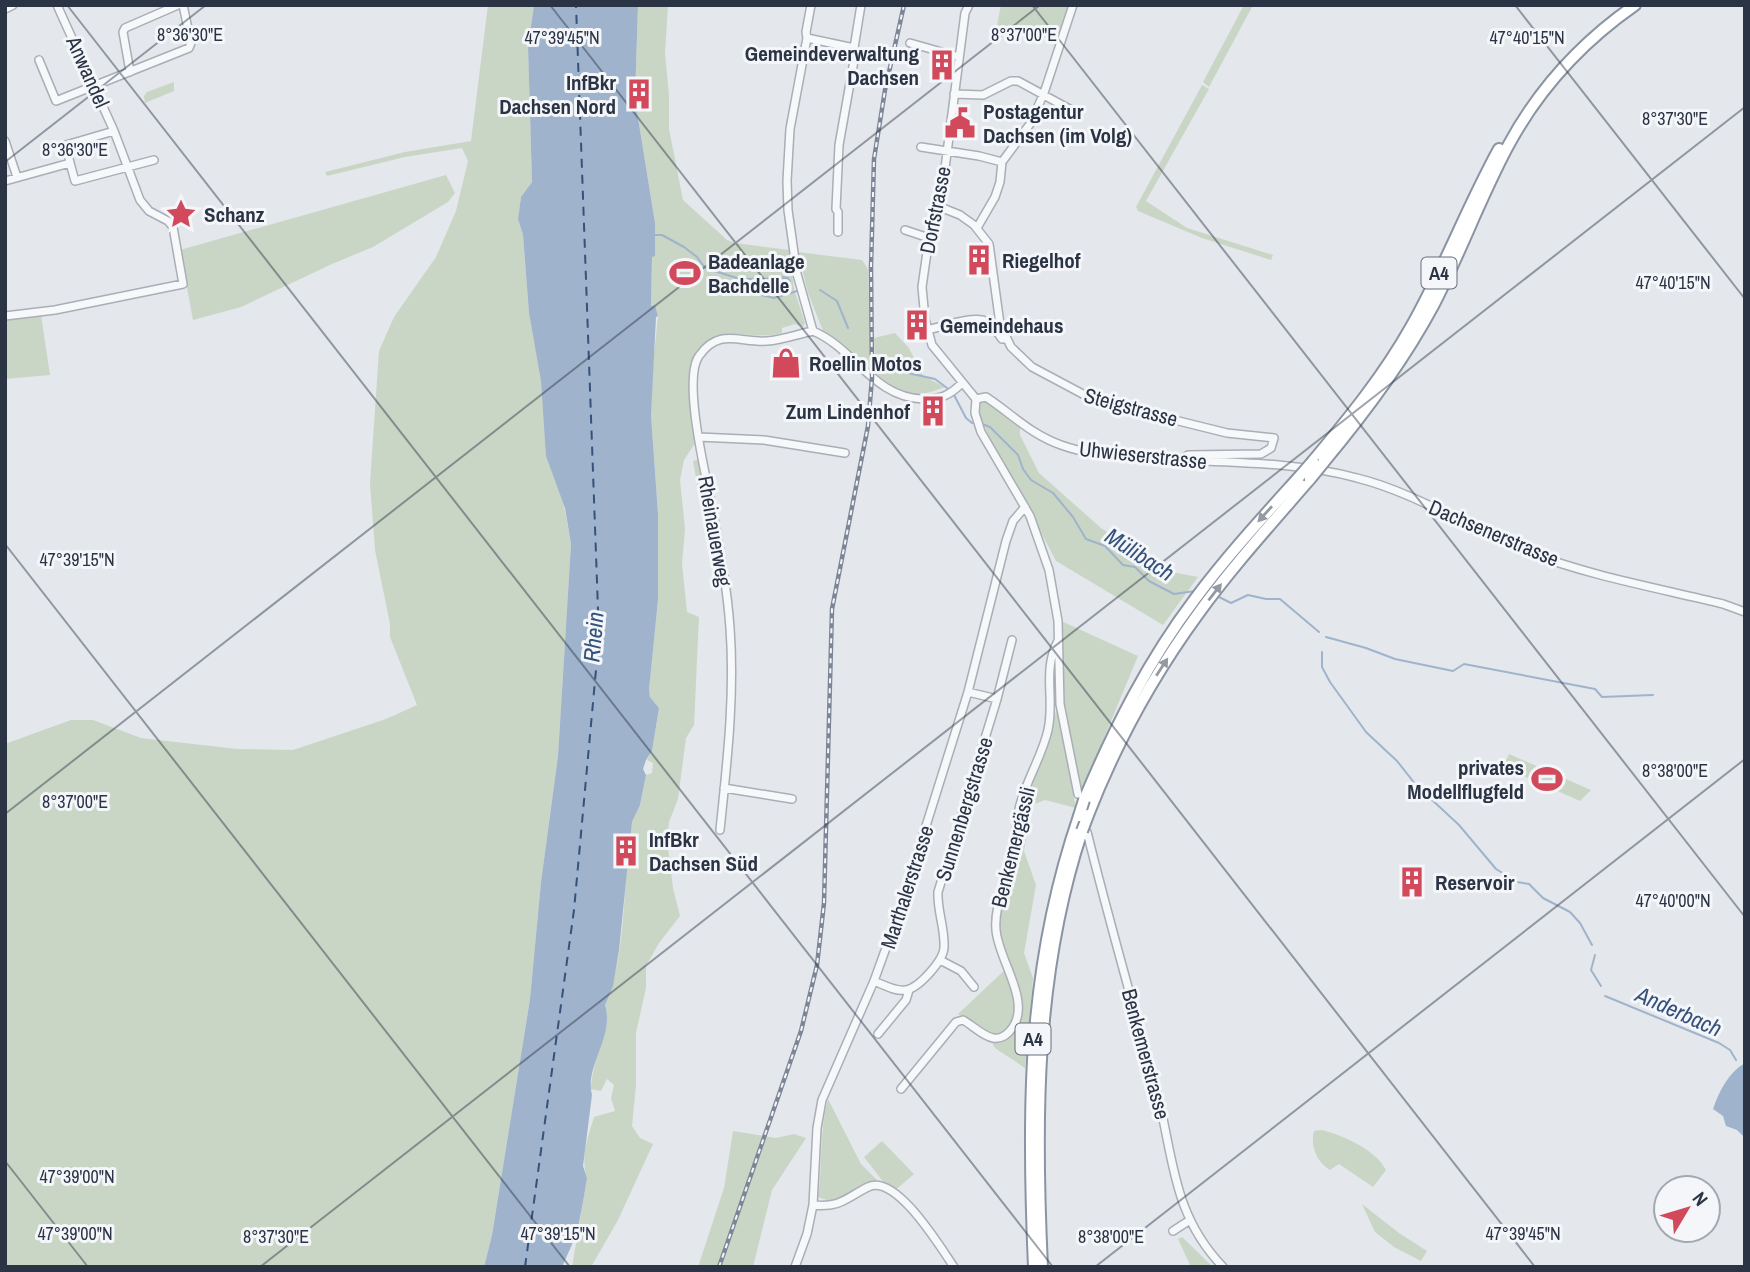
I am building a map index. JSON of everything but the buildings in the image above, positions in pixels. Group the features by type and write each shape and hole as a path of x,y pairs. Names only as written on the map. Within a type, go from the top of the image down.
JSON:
{"highway":[{"name":"A4","path":"1034,1267 1030,1121 1036,1004 1053,903 1083,815 1182,627 1232,552 1320,465 1382,387 1419,330 1447,278 1505,152 1527,116 1571,60 1622,10 1638,5"},
{"name":"A4","path":"1042,1267 1038,1121 1042,1021 1058,919 1084,831 1081,797 1146,673 1245,555 1305,478"}],"street":[{"path":"5,9 13,5"},
{"name":"Anwandel","path":"5,316 55,310 183,284 173,228 168,220 145,207 57,5"},
{"path":"150,5 154,15"},
{"path":"130,72 123,32 131,24 178,5"},
{"path":"39,60 56,101 189,48 191,43 183,5"},
{"path":"811,5 788,147 788,210 802,294 812,319 813,331 833,340 867,375 897,393 916,398 948,396 959,386"},
{"path":"838,232 836,209 839,145 861,5"},
{"path":"977,228 995,197 1002,162 1030,124 1044,93 1073,5"},
{"name":"Dorfstrasse","path":"966,8 940,207 929,238 922,287 927,330 935,350 959,386 976,399"},
{"path":"807,38 854,48"},
{"path":"910,43 959,57"},
{"path":"954,94 983,95 1014,81 1025,83 1075,112"},
{"path":"114,131 66,145 75,181 154,160"},
{"path":"5,141 17,177"},
{"path":"921,147 1002,162"},
{"path":"5,181 70,163"},
{"path":"940,207 960,215 977,228 990,248 1000,324 1006,338"},
{"path":"905,230 929,238"},
{"path":"927,330 982,320 988,322 1002,338 1006,338"},
{"name":"Rheinauerweg","path":"720,830 730,707 730,629 722,559 699,437 692,379 697,357 713,342 729,337 769,341 813,331"},
{"name":"Steigstrasse","path":"1006,338 1016,354 1032,367 1094,400 1227,433 1274,438 1271,448 1261,454 1188,455 1179,460"},
{"name":"Uhwieserstrasse","path":"976,399 986,397 1019,424 1063,446 1098,454 1320,465"},
{"path":"976,399 975,413 981,432 1025,507 1041,543 1049,570 1056,606 1060,704 1081,797"},
{"path":"699,437 764,440 845,453"},
{"name":"Dachsenerstrasse","path":"1320,465 1410,496 1526,551 1556,562 1723,604 1745,612"},
{"name":"Marthalerstrasse","path":"794,1267 807,1234 813,1205 817,1128 822,1100 874,982 904,900 968,692 1006,541 1013,521 1025,507"},
{"name":"Sunnenbergstrasse","path":"940,960 945,944 938,892 997,699 1012,640"},
{"name":"Benkemergässli","path":"901,1089 956,1021 963,1020 984,1036 995,1038 1010,1031 1016,1021 1017,998 998,940 996,913 1013,858 1020,804 1044,748 1049,726 1050,657 1058,641"},
{"path":"968,692 997,699"},
{"path":"724,788 792,799"},
{"name":"Benkemerstrasse","path":"1084,831 1163,1114 1177,1188 1200,1239 1223,1267"},
{"path":"874,982 894,989 909,990 940,960 961,971 974,987"},
{"path":"878,1034 906,1000 909,990"},
{"path":"813,1205 839,1204 871,1185 886,1186 908,1204 954,1267"},
{"path":"1173,1231 1190,1220"}],"green space":[{"path":"488,5 534,5 528,47 532,182 521,197 518,219 523,235 529,313 571,544 558,756 541,882 530,999 492,1235 484,1267 5,1267 5,744 71,720 93,720 141,738 237,749 293,750 386,719 417,705 390,637 390,624 375,550 370,483 379,351 394,317 436,257 456,211 468,161 462,148 405,157 327,176 325,172 405,152 471,141"},
{"path":"638,5 668,5 665,54 669,129 683,200 727,240 789,250 794,289 805,323 803,327 795,324 782,328 782,333 774,335 724,334 720,340 713,342 693,368 699,437 684,460 680,480 685,529 682,564 687,612 699,617 694,725 686,738 678,799 669,822 667,839 673,888 680,916 659,943 646,966 646,988 636,1033 636,1085 632,1126 640,1138 653,1144 618,1220 591,1267 572,1267 587,1178 584,1162 587,1140 594,1117 615,1111 611,1098 614,1085 607,1079 601,1091 590,1089 606,1026 605,1005 618,962 632,822 640,805 646,775 652,773 653,763 647,760 652,751 659,708 650,697 649,690 658,600 658,514 651,415 658,316 655,305 651,306 655,223 635,99"},
{"path":"1001,5 1071,5 1059,41 997,25"},
{"path":"1244,5 1253,5 1209,87 1203,82"},
{"path":"174,82 174,91 145,103 144,96 147,92"},
{"path":"1202,85 1209,89 1146,201 1187,228 1273,255 1271,260 1202,238 1138,211 1136,207"},
{"path":"446,175 455,193 448,202 373,247 241,307 193,320 180,250"},
{"path":"798,252 862,260 868,269 872,378 825,336 808,293"},
{"path":"41,315 50,375 5,379 5,319"},
{"path":"895,333 909,348 923,376 945,387 924,393 907,393 875,373 874,338"},
{"path":"985,400 1020,427 1020,435 1039,473 1101,528 1167,571 1198,577 1163,625 1056,561 998,457 977,409 979,402"},
{"path":"699,459 708,511 702,512 693,461"},
{"path":"1061,621 1138,656 1082,791 1062,691"},
{"path":"1057,708 1076,808 1045,800 1032,805 1024,851 1036,885 1024,953 1033,978 1025,1068 995,1048 991,1041 958,1014 1009,966 1002,946 999,914 1011,879 1024,807 1046,748"},
{"name":"privates Modellflugfeld","path":"1509,754 1591,790 1580,801 1503,767"},
{"path":"828,1099 861,1164 877,1180 876,1183 832,1202 818,1197 823,1123"},
{"path":"1322,1130 1358,1144 1381,1162 1386,1170 1373,1187 1339,1164 1330,1170 1321,1163 1314,1148 1313,1137 1314,1131"},
{"path":"733,1131 776,1138 794,1134 806,1138 772,1190 753,1267 698,1267 724,1188"},
{"path":"882,1141 914,1174 892,1193 864,1157"},
{"path":"1362,1204 1427,1251 1421,1261 1394,1247 1375,1232"},
{"path":"1182,1237 1213,1267 1191,1267 1178,1239"}],"water":[{"name":"Rhein","path":"534,5 638,5 635,99 655,223 651,306 655,305 658,316 651,415 658,514 658,600 649,690 650,697 659,708 652,751 643,769 646,775 640,805 632,822 619,950 613,986 605,1005 606,1028 592,1073 592,1095 583,1166 587,1178 577,1233 562,1267 484,1267 492,1235 530,999 541,882 558,756 571,544 565,508 546,456 541,381 529,313 523,235 518,219 521,197 532,182 528,47"},
{"path":"788,277 791,281 788,287 769,290 763,278"},
{"path":"1745,1063 1745,1138 1737,1130 1726,1126 1723,1116 1713,1109 1725,1083 1734,1071"}],"waterway":[{"name":"Mülibach","path":"655,235 662,235 684,247 697,257 705,268 740,279 753,279 761,295 774,298 797,291"},
{"path":"754,281 763,279"},
{"name":"Mülibach","path":"820,290 837,301 848,328"},
{"name":"Mülibach","path":"896,360 908,373 935,379 951,391"},
{"name":"Mülibach","path":"954,395 966,418 972,423"},
{"name":"Mülibach","path":"982,424 990,427 1018,455 1031,480 1053,493 1073,517 1086,539 1105,546 1123,565 1135,567 1149,581 1174,594 1195,591"},
{"name":"Mülibach","path":"1217,596 1231,603 1248,595 1280,599 1319,632"},
{"name":"Mülibach","path":"1326,637 1395,659 1453,671 1464,664 1595,689 1602,697 1653,695"},
{"name":"Anderbach","path":"1322,652 1322,667 1330,682 1366,732 1397,761 1416,785 1459,825 1496,869 1517,882 1529,884 1543,898 1570,912 1580,923 1592,945"},
{"name":"Anderbach","path":"1595,955 1591,970 1601,986"},
{"name":"Anderbach","path":"1605,996 1719,1043 1730,1050 1736,1060"}],"ferry route":[{"path":"525,1267 574,910 599,637 576,5"}],"railway":[{"path":"719,1267 801,1031 817,965 824,903 832,609 868,426 872,378 874,159 885,90 904,5"}],"place":[{"name":"Gemeindeverwaltung Dachsen","path":"942,65"},
{"name":"InfBkr Dachsen Nord","path":"639,94"},
{"name":"Postagentur Dachsen (im Volg)","path":"960,123"},
{"name":"Schanz","path":"181,214"},
{"name":"Riegelhof","path":"979,260"},
{"name":"Badeanlage Bachdelle","path":"685,273"},
{"name":"Gemeindehaus","path":"917,325"},
{"name":"Roellin Motos","path":"786,363"},
{"name":"Zum Lindenhof","path":"933,411"},
{"name":"privates Modellflugfeld","path":"1547,779"},
{"name":"InfBkr Dachsen Süd","path":"626,851"},
{"name":"Reservoir","path":"1412,882"}]}
